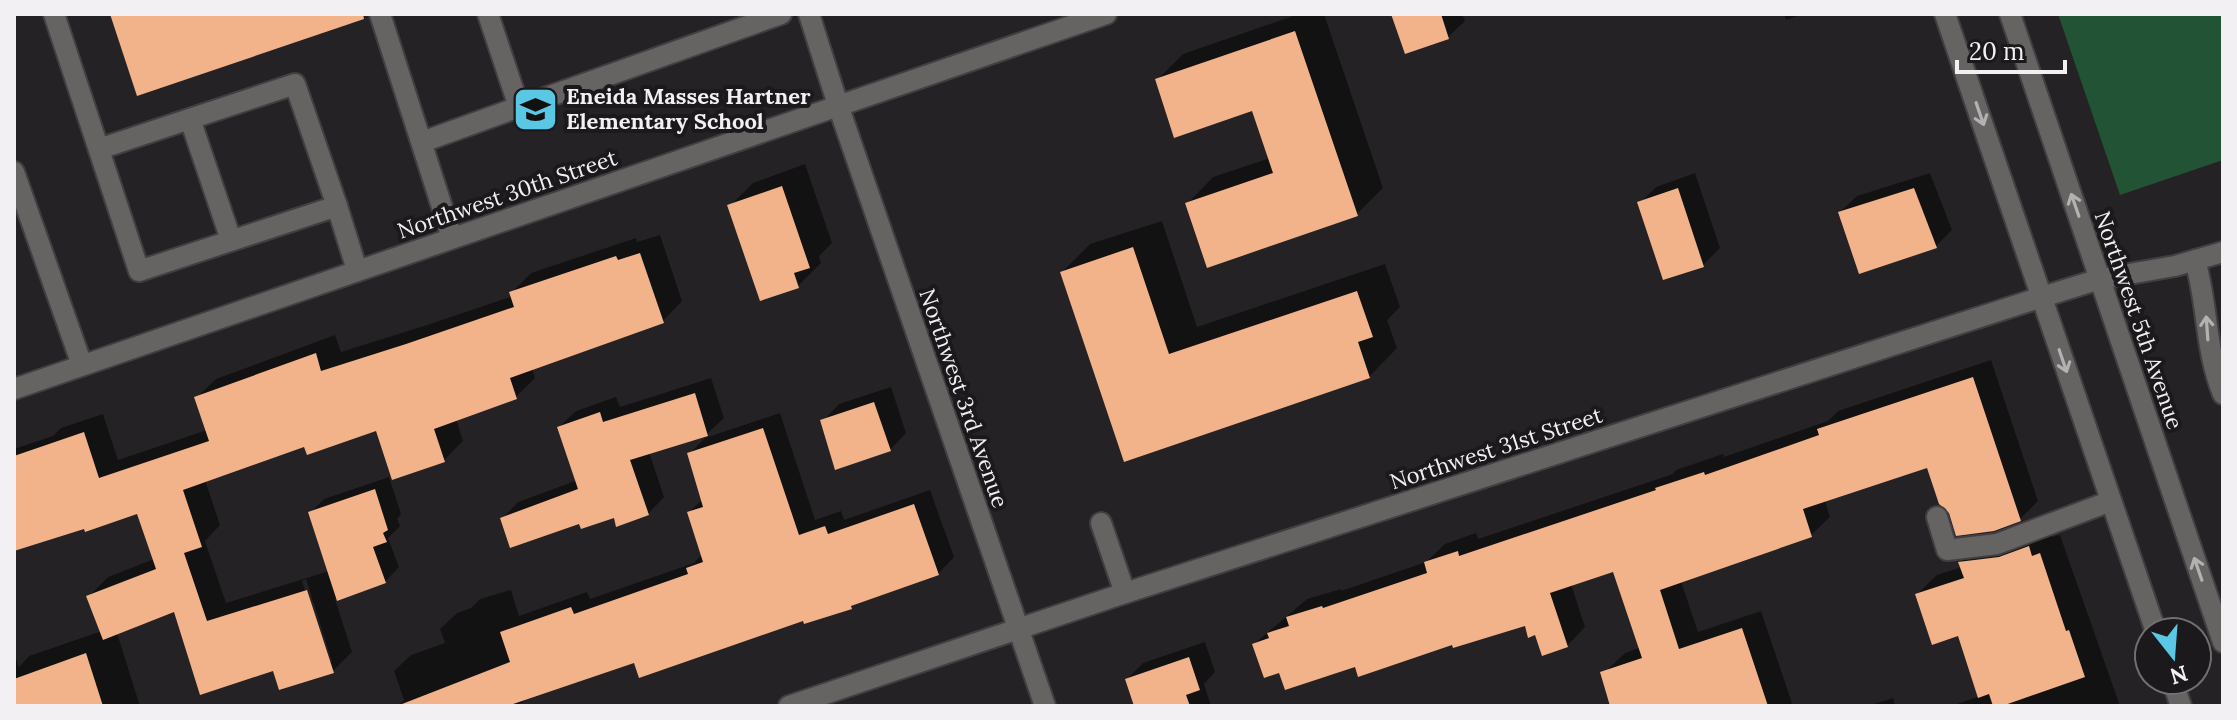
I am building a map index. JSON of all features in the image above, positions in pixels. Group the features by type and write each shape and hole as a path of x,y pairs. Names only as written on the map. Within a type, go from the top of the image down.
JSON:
{"street":[{"path":"54,14 139,271 337,206"},
{"path":"380,14 452,238"},
{"path":"488,14 519,107"},
{"path":"422,142 781,14"},
{"name":"Northwest 3rd Avenue","path":"809,14 1045,706"},
{"name":"Northwest 30th Street","path":"14,389 1106,14"},
{"path":"1945,14 2151,616"},
{"name":"Northwest 5th Avenue","path":"2010,14 2219,617 2223,642"},
{"path":"99,149 295,84 357,270"},
{"path":"190,119 231,240"},
{"path":"14,172 82,365"},
{"name":"Northwest 31st Street","path":"789,706 1125,593 2042,297 2100,279 2175,266 2223,252"},
{"path":"2195,260 2203,295 2208,345 2223,394"},
{"path":"1937,517 1947,550 1997,544 2111,501"},
{"path":"1101,523 1125,593"}],"green space":[{"path":"2058,14 2223,14 2223,160 2120,195"}],"building":[{"path":"110,14 363,14 364,19 137,96"},
{"path":"1391,14 1441,14 1449,39 1405,54"},
{"path":"1295,31 1358,216 1207,268 1185,203 1273,173 1252,111 1174,138 1155,79"},
{"path":"782,186 810,268 794,273 799,288 760,301 727,205"},
{"path":"1678,188 1704,267 1663,280 1637,202"},
{"path":"1914,188 1937,248 1859,274 1838,212"},
{"path":"1133,247 1169,354 1357,291 1373,337 1358,342 1370,378 1124,462 1060,272"},
{"path":"640,253 664,323 510,378 517,399 434,429 445,462 392,480 376,431 307,455 304,447 183,490 202,547 184,553 207,621 307,590 334,673 279,690 273,671 200,695 174,612 103,640 86,596 156,569 137,514 14,551 14,456 84,432 99,478 209,441 194,397 316,353 321,371 406,344 514,307 509,292 616,256 618,260"},
{"path":"1973,377 2021,521 1994,531 1956,536 1949,513 1939,504 1927,468 1803,509 1812,537 1660,590 1679,649 1742,628 1768,706 1610,706 1600,672 1642,658 1613,572 1550,593 1568,647 1542,656 1535,635 1528,638 1525,626 1453,648 1452,645 1358,677 1355,667 1285,690 1279,673 1264,678 1252,644 1269,638 1267,633 1289,626 1286,617 1323,608 1427,573 1424,562 1458,551 1459,556 1655,488 1704,472 1705,475 1819,435 1817,429"},
{"path":"695,393 708,436 630,460 649,515 616,527 614,518 581,529 579,524 510,548 500,518 578,489 557,427 600,412 603,422"},
{"path":"874,402 891,451 835,470 820,420"},
{"path":"763,428 799,535 825,526 828,534 914,504 939,575 851,606 852,609 804,624 803,621 639,678 634,663 507,706 403,706 510,662 500,632 571,607 574,614 688,574 686,568 703,562 687,512 703,507 687,453"},
{"path":"375,489 388,530 383,533 387,542 373,547 386,583 337,601 308,512"},
{"path":"2029,546 2032,556 2040,553 2085,677 2002,706 1993,706 1989,694 1978,698 1958,636 1932,645 1915,594 1964,578 1958,562 1999,557"},
{"path":"86,653 103,706 14,706 14,679"},
{"path":"1189,657 1200,690 1186,695 1190,706 1134,706 1125,679"}],"place":[{"name":"Eneida Masses Hartner Elementary School","path":"535,109"}]}
